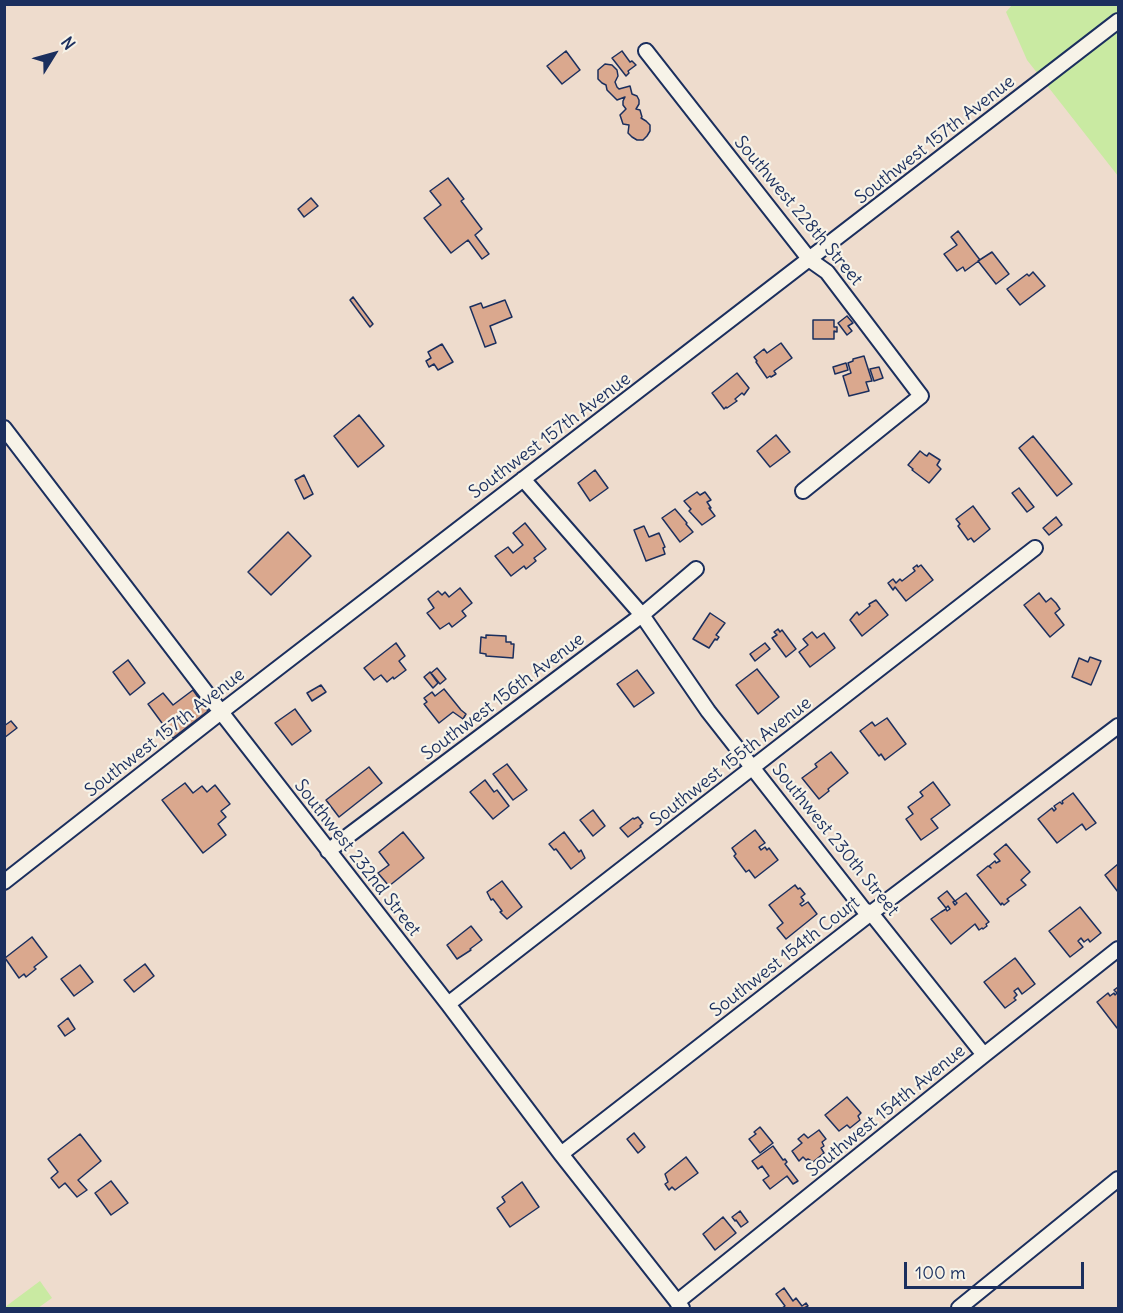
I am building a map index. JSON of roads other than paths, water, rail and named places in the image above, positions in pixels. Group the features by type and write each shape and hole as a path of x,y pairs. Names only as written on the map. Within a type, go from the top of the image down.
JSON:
{"street":[{"name":"Southwest 157th Avenue","path":"4,882 221,712 1119,21"},
{"name":"Southwest 228th Street","path":"646,51 810,260 827,272 921,396 803,491"},
{"name":"Southwest 232nd Street","path":"4,428 561,1154 680,1305"},
{"name":"Southwest 230th Street","path":"523,479 642,615 708,711 864,910 871,913 984,1055"},
{"name":"Southwest 155th Avenue","path":"448,1004 1035,548"},
{"name":"Southwest 156th Avenue","path":"328,851 642,615 696,569"},
{"name":"Southwest 154th Court","path":"561,1154 871,913 1119,726"},
{"name":"Southwest 154th Avenue","path":"680,1305 984,1055 1119,949"},
{"path":"959,1308 1119,1179"}]}
